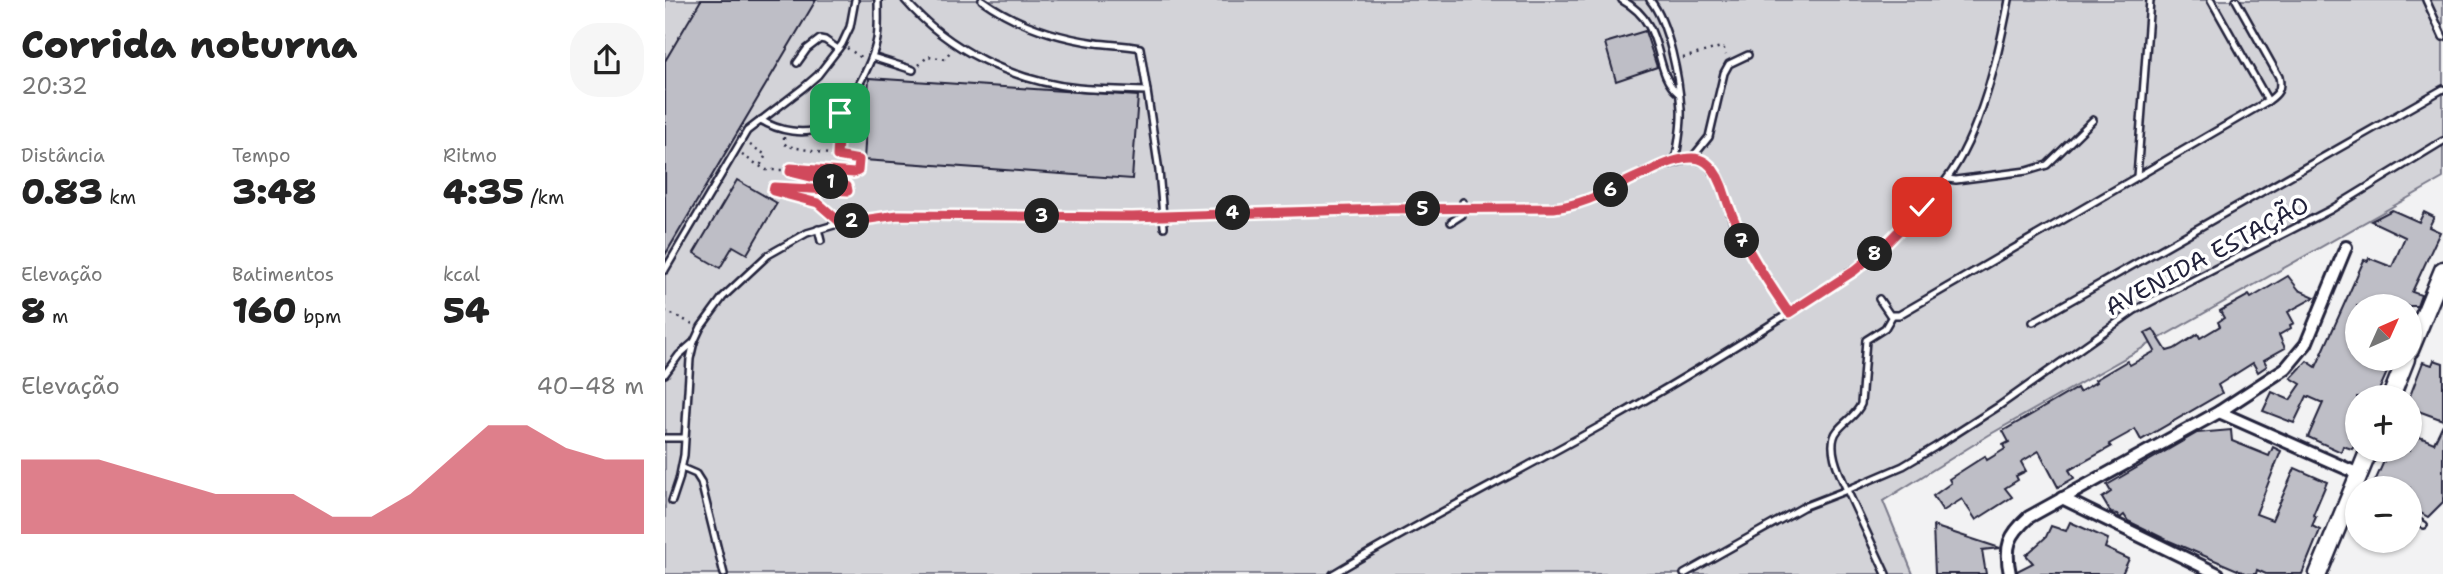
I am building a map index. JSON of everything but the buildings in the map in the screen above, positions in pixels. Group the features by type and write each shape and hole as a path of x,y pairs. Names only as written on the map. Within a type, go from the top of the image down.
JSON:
{"street":[{"path":"2010,574 2007,555 2009,543 2015,530 2029,517 2219,412 2286,368 2306,344 2346,247"},
{"path":"2422,322 2443,270"},
{"path":"2219,412 2345,478"},
{"path":"2062,498 2218,574"},
{"path":"2319,574 2345,512"}],"lane":[{"path":"665,270 751,126 818,75 840,47 850,27 855,0"},
{"path":"761,120 778,129 811,130 824,127 840,113 871,60 879,23 878,0"},
{"path":"905,0 946,37 989,63 1010,72 1069,87 1147,91"},
{"path":"982,0 1000,13 1038,30 1094,43 1140,48 1160,171 1164,227"},
{"path":"1622,0 1641,14 1652,29 1669,80 1679,93"},
{"path":"1650,0 1664,24 1679,93 1681,127 1675,162"},
{"path":"1333,574 1456,502 1685,378 1838,282 1881,249 1947,179 1969,136 1994,71 2009,0"},
{"path":"2137,177 2150,0"},
{"path":"2211,0 2268,100"},
{"path":"1886,574 1838,470 1833,448 1835,435 1861,404 1866,340 1885,328 1892,316 2137,177 2279,92 2279,77 2236,0"},
{"path":"2426,0 2443,37"},
{"path":"797,63 807,49 820,39 840,47"},
{"path":"1692,158 1709,137 1721,80 1730,64 1748,55"},
{"path":"871,60 913,70"},
{"path":"2033,322 2443,89"},
{"path":"1947,179 2038,168 2052,160 2093,120"},
{"name":"AVENIDA ESTAÇÃO","path":"1684,574 1803,507 1903,466 1999,406 2135,310 2330,210 2443,141"},
{"path":"672,501 682,468 686,389 694,342 701,327 723,297 753,267 793,239 841,223 898,215 1163,216 1462,205 1554,208 1572,206 1602,195 1649,171 1692,158 1706,163 1720,180 1733,222 1743,242 1789,313"},
{"path":"1451,222 1461,217 1462,205"},
{"path":"818,229 821,241"},
{"path":"1879,299 1892,316"},
{"path":"665,374 679,355 694,342"},
{"path":"665,438 684,439"},
{"path":"682,468 696,474 701,482 724,574"}],"path":[{"path":"840,47 871,60"},
{"path":"1673,61 1722,47 1730,64"},
{"path":"913,70 928,57 944,59 953,49"},
{"path":"837,156 840,113"},
{"path":"741,139 766,155 759,166"},
{"path":"742,155 770,171 792,168 854,173 858,171 859,160 787,146 784,143"},
{"path":"790,170 792,173 848,187 846,192 795,187 773,188 774,193 818,203 841,223"},
{"path":"665,310 685,322 701,327"}],"shaded area":[{"path":"665,0 2443,0 2443,178 1989,435 1883,501 1913,574 665,574"}],"route":[{"path":"840,113 837,156 859,160 858,171 854,173 791,168 790,172 847,186 848,191 787,187 774,187 773,191 818,203 841,223 898,215 1132,217 1384,209 1554,208 1572,206 1602,195 1649,171 1675,162 1700,159 1720,180 1733,222 1743,242 1789,313 1854,271 1881,249 1922,207"}]}
